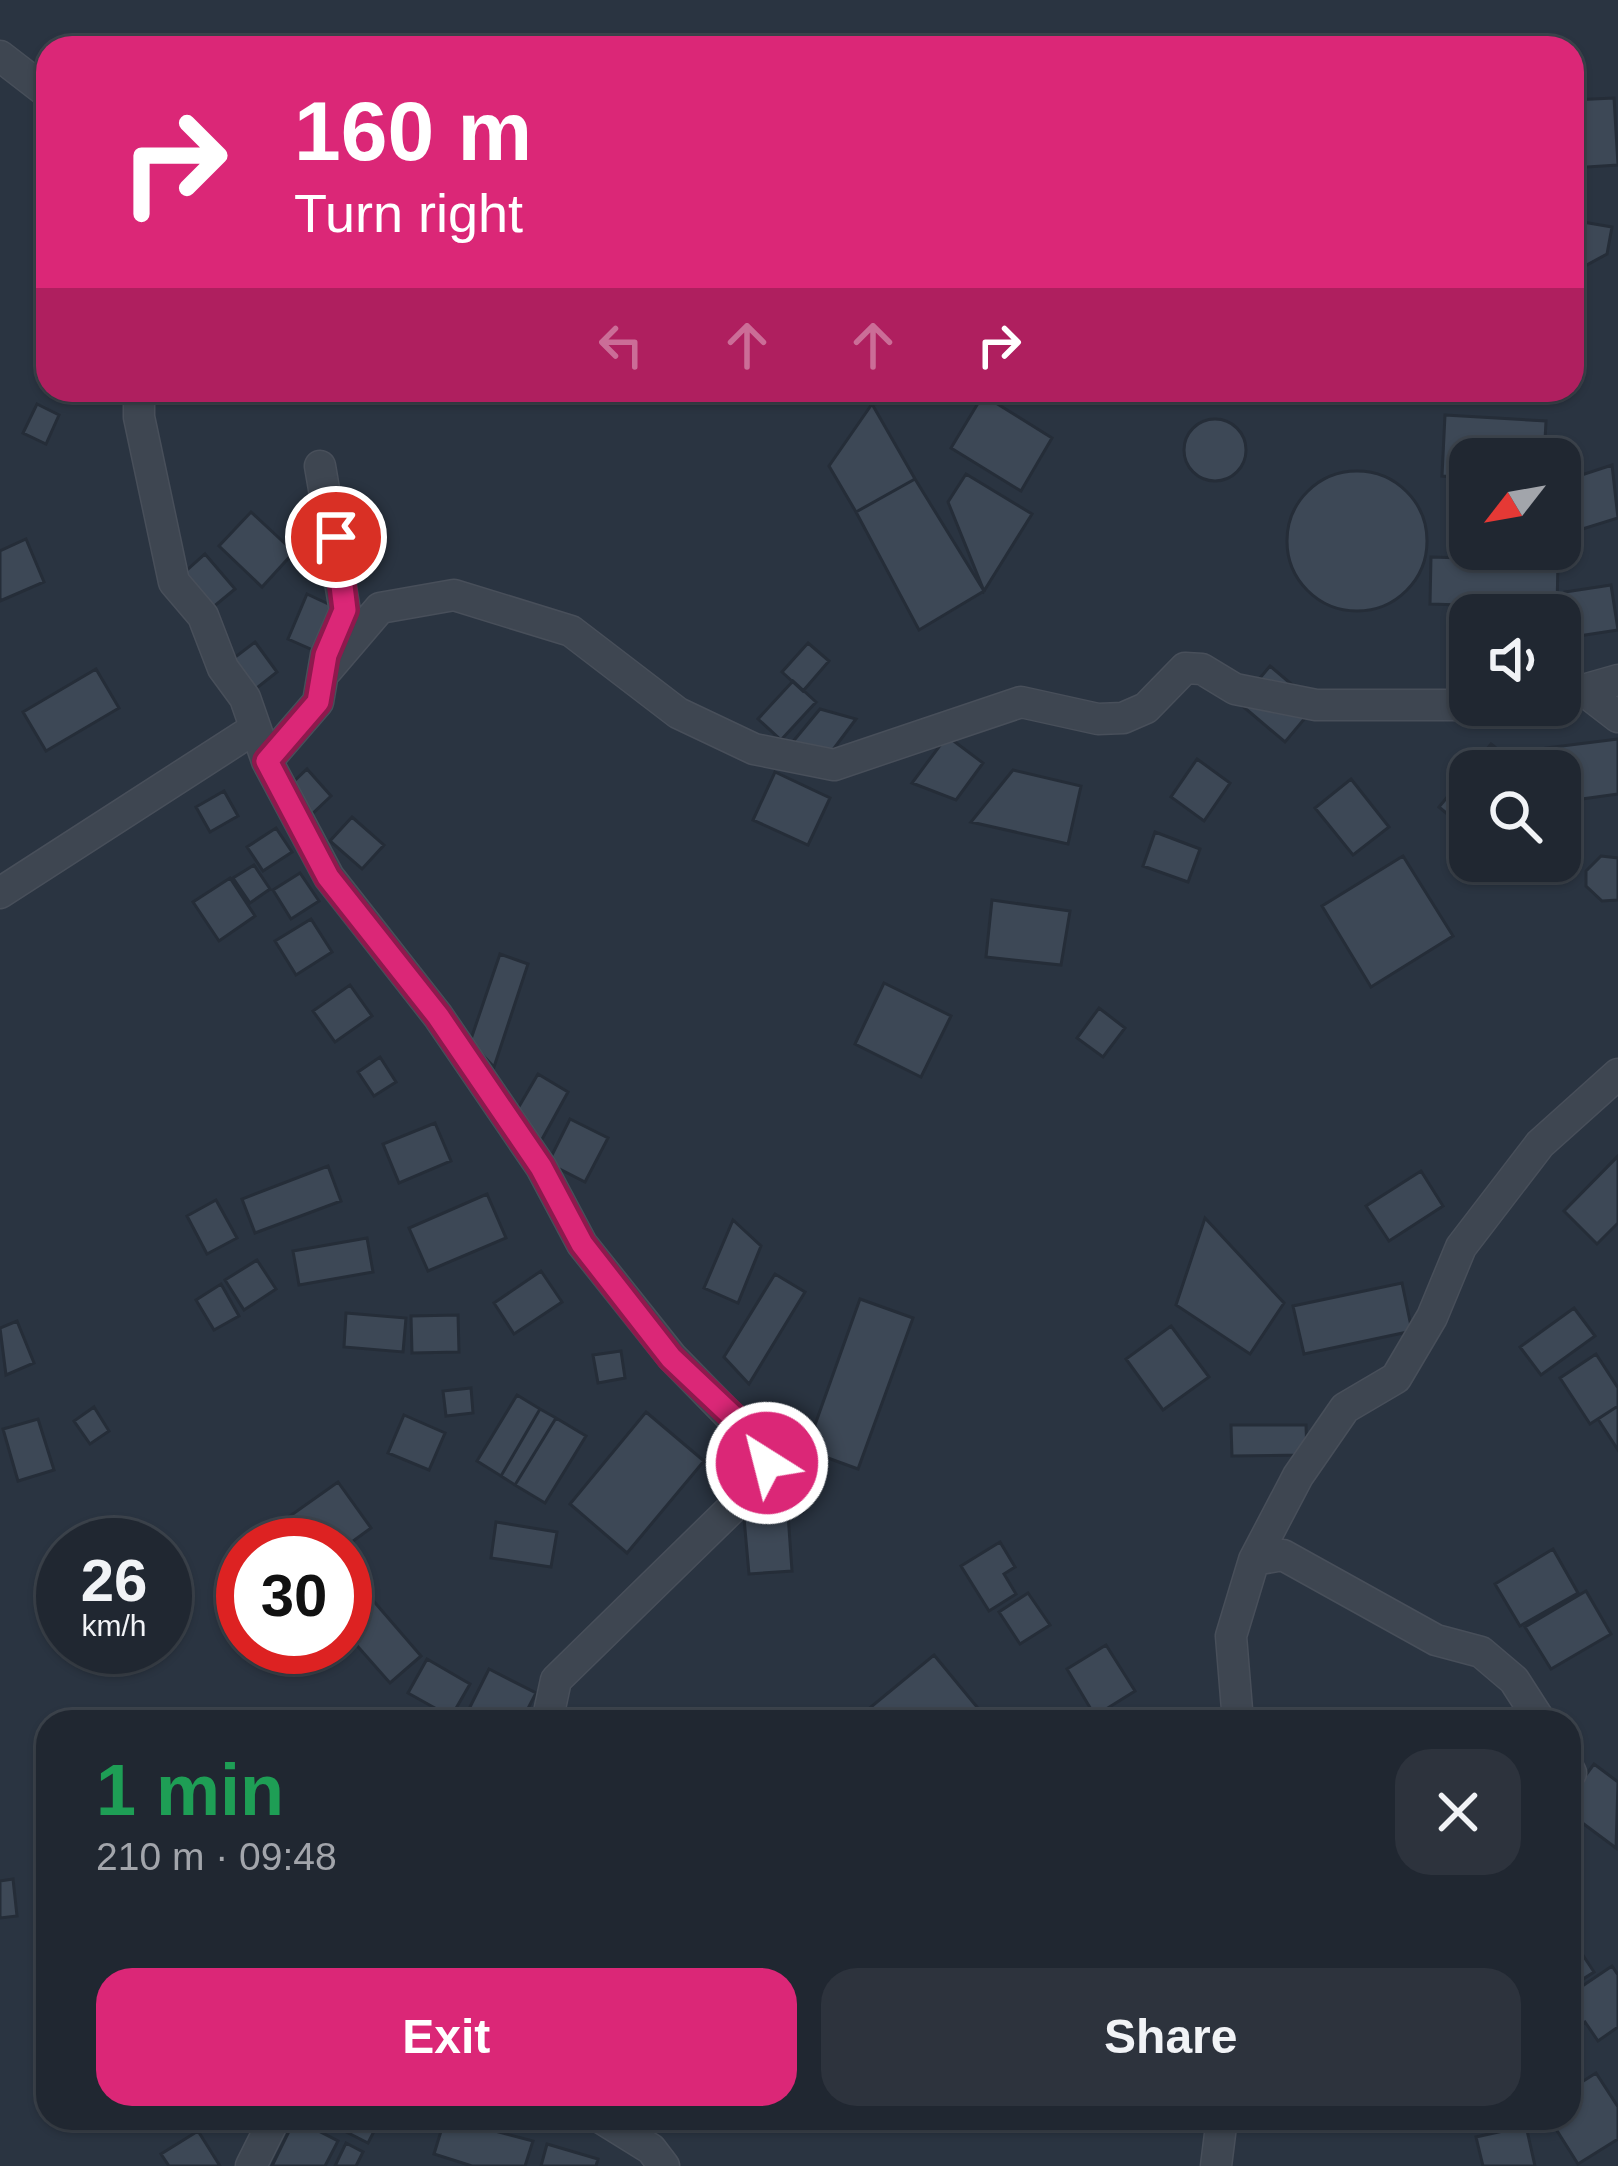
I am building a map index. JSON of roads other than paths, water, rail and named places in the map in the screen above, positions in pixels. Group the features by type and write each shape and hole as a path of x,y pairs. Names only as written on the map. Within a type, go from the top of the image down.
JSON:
{"street":[{"path":"0,56 36,84"},
{"path":"139,402 174,582 203,616 223,668 245,698 267,761 328,877 451,1035 541,1167 582,1244 671,1358 766,1453 765,1476 556,1680 550,1710"},
{"path":"267,761 318,702 326,655 345,610 320,466"},
{"path":"327,670 380,608 454,595 571,631 678,713 754,749 834,766 1021,702 1098,719 1123,718 1146,708 1185,668 1234,689 1316,705 1449,705"},
{"path":"1581,690 1618,680"},
{"path":"1581,698 1618,717"},
{"path":"0,893 254,729"},
{"path":"1237,1710 1231,1636 1254,1560 1298,1476 1345,1408 1396,1378 1432,1317 1461,1246 1540,1144 1618,1074"},
{"path":"1254,1560 1283,1555 1436,1640 1481,1652 1514,1680 1533,1710"},
{"path":"251,2166 269,2130"},
{"path":"620,2130 651,2149 664,2166"},
{"path":"1216,2166 1220,2130"}]}
